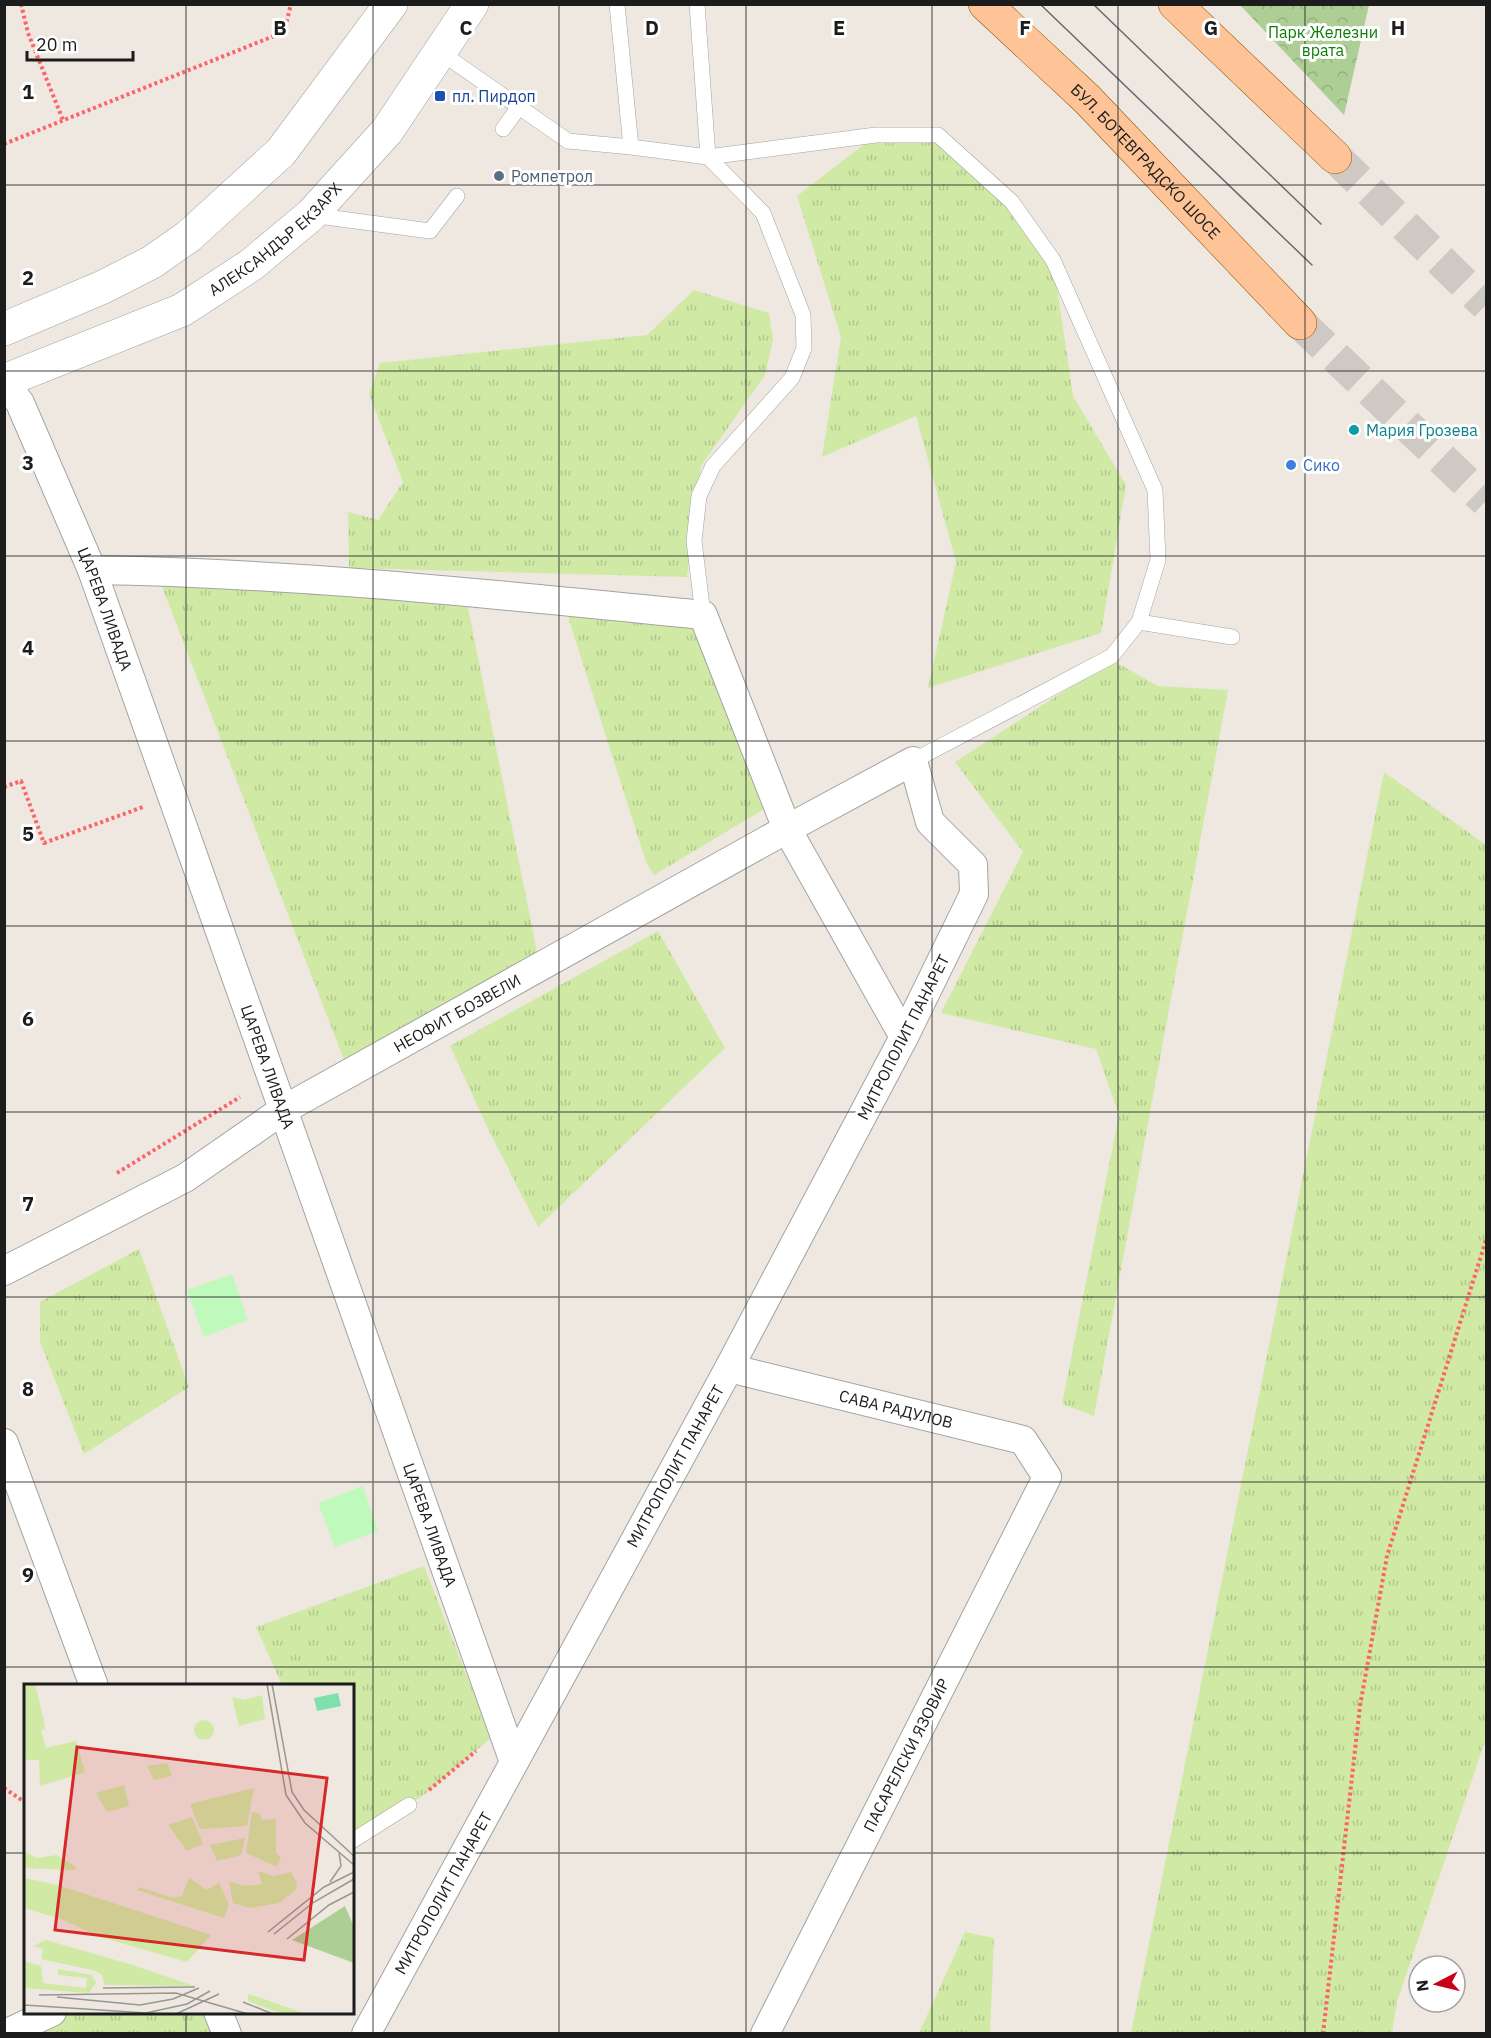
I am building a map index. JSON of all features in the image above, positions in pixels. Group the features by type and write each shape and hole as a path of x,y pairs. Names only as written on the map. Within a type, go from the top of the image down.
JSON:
{"main road":[{"name":"БУЛ. БОТЕВГРАДСКО ШОСЕ","path":"985,4 1087,99 1300,323"},
{"path":"1175,4 1335,157"}],"street":[{"path":"4,329 103,287 152,262 189,236 281,152 391,4"},
{"name":"АЛЕКСАНДЪР ЕКЗАРХ","path":"4,381 182,310 251,265 311,215 387,131 472,4"},
{"name":"ЦАРЕВА ЛИВАДА","path":"4,381 20,403 92,570 514,1762"},
{"path":"92,570 156,571 339,581 703,615 786,829 904,1037"},
{"name":"НЕОФИТ БОЗВЕЛИ","path":"4,1271 185,1178 283,1110 786,829 913,761"},
{"name":"МИТРОПОЛИТ ПАНАРЕТ","path":"366,2034 729,1368 904,1037 974,894 973,866 930,822 913,761"},
{"name":"САВА РАДУЛОВ","path":"729,1368 1023,1440 1047,1477"},
{"path":"4,1443 93,1684"},
{"name":"ПАСАРЕЛСКИ ЯЗОВИР","path":"765,2034 1047,1477"},
{"path":"4,2034 50,2014"},
{"path":"218,2014 227,2034"}],"lane":[{"path":"617,4 632,147"},
{"path":"697,4 708,157 763,213 802,315 804,348 792,378 713,466 699,496 694,541 703,615"},
{"path":"440,52 568,141 708,157 876,135 938,135 1012,202 1053,260 1155,490 1158,560 1139,622 1112,656 913,761"},
{"path":"503,129 519,107"},
{"path":"311,215 430,231 457,196"},
{"path":"1139,622 1232,637"},
{"path":"354,1840 409,1805"}],"path":[{"path":"21,4 28,33 63,120"},
{"path":"4,144 284,32 291,4"},
{"path":"4,787 21,781 44,843 144,807"},
{"path":"116,1174 248,1092"},
{"path":"1323,2034 1360,1706 1386,1556 1486,1240"},
{"path":"409,1805 503,1729"},
{"path":"4,1788 24,1802"}],"green space":[{"name":"Парк Железни врата","path":"1240,5 1369,5 1344,115"},
{"path":"876,135 938,135 1012,202 1053,260 1073,396 1126,485 1101,633 928,688 956,562 916,416 822,457 841,337 797,196"},
{"path":"694,290 769,313 773,340 765,375 701,466 687,577 349,568 348,512 378,520 403,482 369,394 380,363 647,335"},
{"path":"156,571 465,593 540,967 349,1073"},
{"path":"563,601 703,615 776,802 654,875 646,862"},
{"path":"1112,660 1158,686 1228,690 1094,1416 1062,1404 1119,1115 1096,1049 941,1013 1023,852 955,762"},
{"path":"1384,772 1486,845 1486,1738 1413,1954 1407,1954 1407,1972 1397,2002 1392,2033 1131,2033"},
{"path":"658,931 725,1048 538,1227 487,1127 450,1046"},
{"path":"139,1249 189,1387 84,1454 40,1342 40,1302"},
{"path":"232,1274 248,1320 204,1337 187,1290"},
{"path":"363,1486 378,1531 335,1547 318,1503"},
{"path":"424,1566 491,1738 425,1794 354,1840 354,1684 282,1684 256,1627"},
{"path":"965,1932 994,1938 990,2033 919,2033"},
{"path":"48,2014 220,2014 229,2034 5,2034"}],"tunnel":[{"path":"1335,157 1486,305"},
{"path":"1300,323 1486,501"}],"tram line":[{"path":"1040,4 1312,265"},
{"path":"1093,4 1321,224"}],"place":[{"name":"пл. Пирдоп","path":"440,96"},
{"name":"Ромпетрол","path":"499,176"},
{"name":"Мария Грозева","path":"1354,430"},
{"name":"Сико","path":"1291,465"}]}
